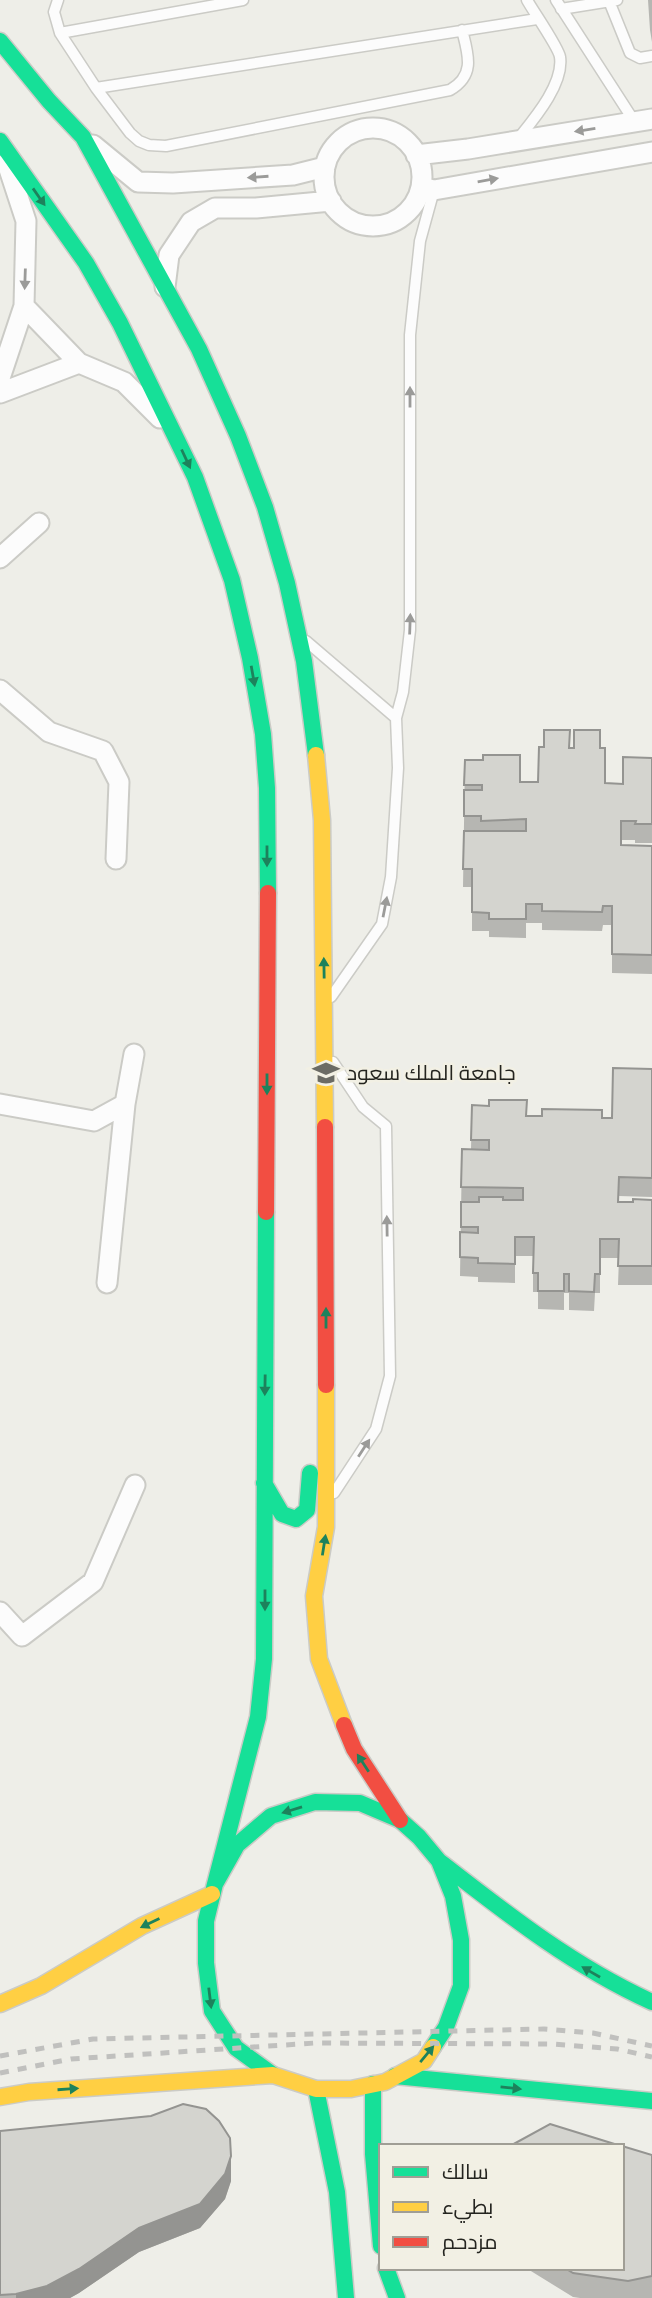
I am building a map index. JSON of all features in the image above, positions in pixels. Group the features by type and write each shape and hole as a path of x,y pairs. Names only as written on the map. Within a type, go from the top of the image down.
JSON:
{"street":[{"path":"0,41 49,101 83,136 138,182 173,183 293,175 326,167"},
{"path":"416,155 643,120"},
{"path":"428,188 416,155 409,145 392,133 380,129 362,130 340,141 330,154 326,167 326,187 331,201 349,220 380,226 405,214 428,188 652,152"},
{"path":"83,136 199,349 238,436 265,507 287,583 313,719 320,785 325,1006 326,1527 314,1596 319,1660 354,1749 400,1820 439,1861 571,1960 620,1989 652,2002"},
{"path":"0,141 26,221 24,306 0,379"},
{"path":"0,141 86,263 120,323 195,477 232,580 250,658 263,734 267,788 268,910 265,1614 262,1696 205,1921 206,1962 212,2011 236,2048 273,2075 316,2088 351,2089 373,2084 424,2061 446,2027 461,1986 461,1940 453,1896 439,1861"},
{"path":"165,287 169,255 191,222 215,208 256,208 331,201"},
{"path":"24,306 79,363 124,382 173,431"},
{"path":"0,393 79,363"},
{"path":"0,558 40,523"},
{"path":"1,693 49,732 103,751 119,782 116,859"},
{"path":"107,1283 125,1104 134,1054"},
{"path":"0,1104 94,1121 125,1104"},
{"path":"264,1483 282,1514 296,1519 303,1515 309,1503 310,1463 326,1423"},
{"path":"0,1612 22,1636 93,1582 135,1485"},
{"path":"0,2004 41,1986 142,1926 214,1889 237,1845 271,1816 315,1802 360,1803 400,1820"},
{"path":"0,2097 29,2092 273,2075"},
{"path":"395,2076 652,2101"},
{"path":"373,2084 373,2154 379,2223"},
{"path":"316,2088 331,2144 345,2265 346,2298"},
{"path":"332,2298 345,2265"},
{"path":"385,2298 386,2270"},
{"path":"387,2270 397,2298"}],"lane":[{"path":"58,0 54,12 60,33 130,133 149,145 166,146 450,90 462,83 469,66 461,30"},
{"path":"60,33 243,0"},
{"path":"517,140 550,94 557,78 560,56 527,0"},
{"path":"559,5 613,1 630,53 640,58 652,56"},
{"path":"559,5 643,120"},
{"path":"96,88 537,19"},
{"path":"325,1006 382,924 391,877 398,768 396,718 403,692 411,630 410,335 419,241 428,188"},
{"path":"298,634 396,718"},
{"path":"325,1050 363,1107 386,1126 390,1376 376,1429 326,1505"}],"building":[{"path":"544,730 570,730 569,748 574,748 574,730 600,730 600,748 605,748 605,783 623,784 623,757 652,758 652,824 621,821 621,845 652,846 652,955 612,954 612,906 603,906 602,912 542,911 542,904 526,904 526,919 489,919 489,913 472,912 472,869 463,869 464,831 526,831 526,819 481,821 481,816 464,816 464,790 482,790 482,785 464,785 465,760 483,760 483,755 520,755 520,782 538,782 539,747 544,747"},
{"path":"613,1068 652,1069 652,1178 619,1177 618,1202 633,1202 633,1199 652,1200 652,1266 618,1266 619,1239 600,1239 600,1274 595,1274 594,1292 569,1291 569,1274 564,1274 564,1291 538,1291 538,1273 533,1273 534,1237 515,1237 515,1264 478,1263 478,1258 460,1257 460,1232 478,1233 478,1227 461,1227 461,1202 479,1202 479,1197 523,1200 523,1188 461,1187 462,1149 489,1150 489,1140 471,1140 472,1105 489,1106 489,1100 527,1100 526,1116 542,1116 542,1109 602,1110 602,1118 612,1118"},
{"path":"183,2104 206,2109 219,2121 230,2138 231,2156 225,2174 200,2204 139,2228 79,2269 47,2286 0,2295 0,2131 151,2116"},
{"path":"550,2124 615,2144 514,2144"},
{"path":"624,2147 652,2155 652,2276 628,2281 568,2270 624,2270"}],"railway":[{"path":"0,2056 93,2039 544,2029 593,2033 652,2046"},
{"path":"0,2073 71,2059 315,2043 552,2044 617,2049 652,2057"}],"traffic: fast":[{"path":"0,41 49,101 83,137 199,349 238,436 265,507 287,583 304,661 316,755"},
{"path":"0,141 86,263 120,323 195,477 232,580 250,658 263,734 267,788 268,893"},
{"path":"215,1884 258,1717 264,1659 266,1212"},
{"path":"264,1483 282,1514 296,1519 307,1510 310,1473"},
{"path":"273,2075 236,2048 212,2011 206,1963 206,1921 215,1884 237,1845 271,1816 315,1802 360,1803 400,1820 439,1861 453,1896 461,1940 461,1986 446,2027 433,2047"},
{"path":"439,1861 568,1956 652,2002"},
{"path":"395,2076 652,2101"},
{"path":"373,2084 373,2154 379,2223"},
{"path":"316,2089 337,2192 346,2298"},
{"path":"387,2270 397,2298"}],"traffic: slow":[{"path":"316,755 322,820 325,1127"},
{"path":"326,1385 326,1527 314,1596 319,1659 344,1725"},
{"path":"0,2004 41,1986 142,1926 212,1894"},
{"path":"0,2097 29,2092 273,2075 316,2089 351,2089 385,2082 424,2061 433,2047"}],"traffic: jam":[{"path":"266,1212 268,893"},
{"path":"325,1127 326,1385"},
{"path":"344,1725 354,1749 400,1820"}],"place":[{"name":"جامعة الملك سعود","path":"326,1073"}]}
